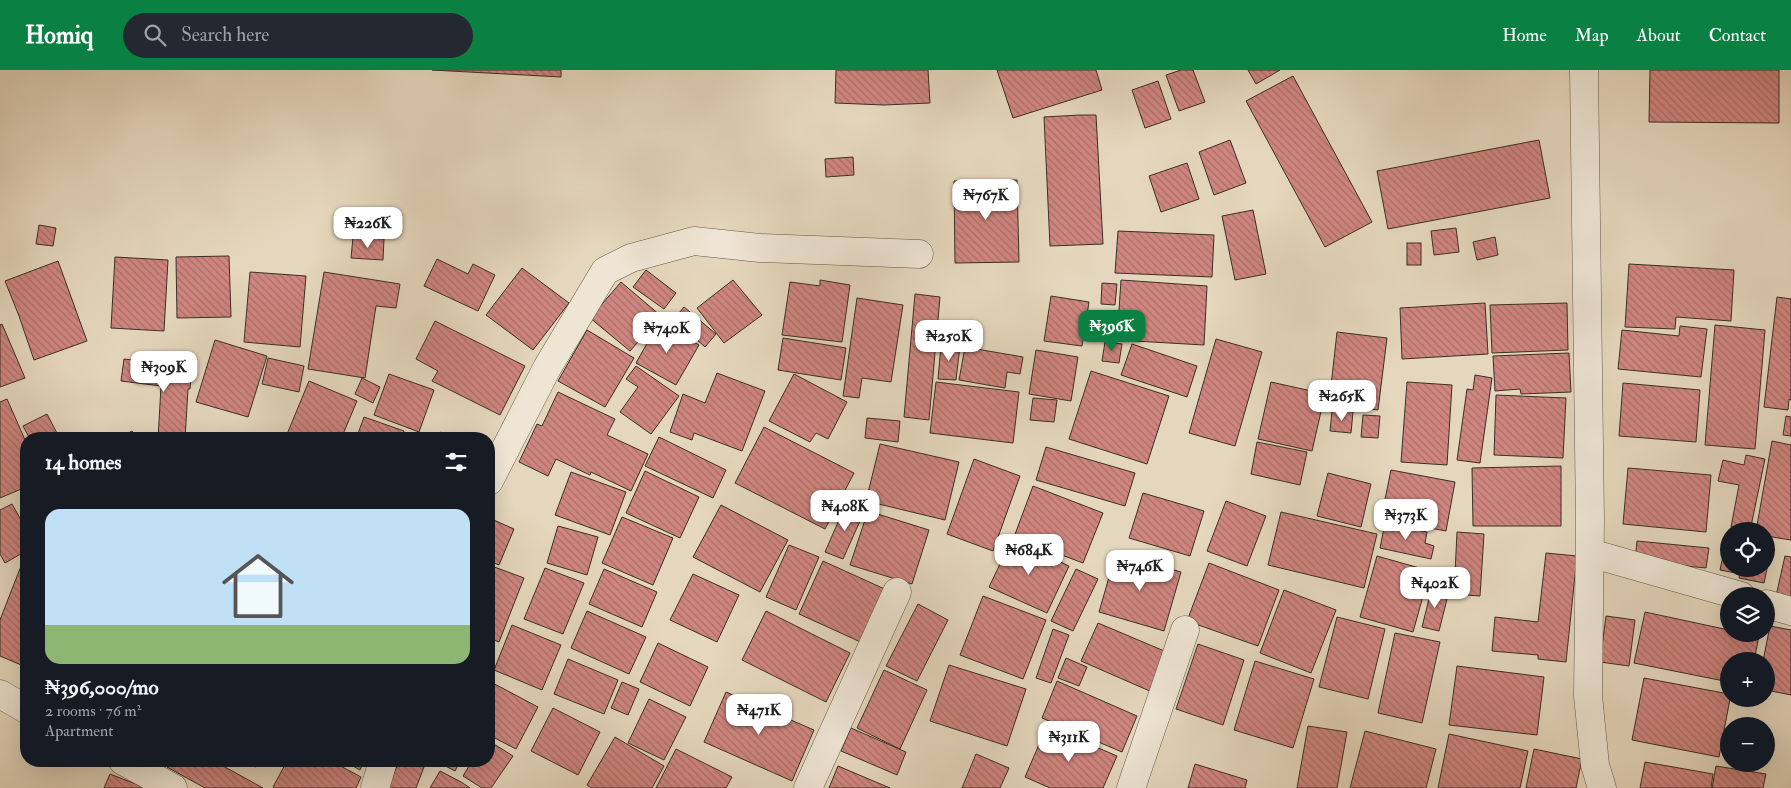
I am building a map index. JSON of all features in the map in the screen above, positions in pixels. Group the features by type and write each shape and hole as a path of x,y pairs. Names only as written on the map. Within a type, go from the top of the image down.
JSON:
{"street":[{"path":"1584,70 1590,553 1588,696 1595,765 1602,788"},
{"path":"495,469 547,368 605,271 631,258 694,241 760,248 919,254"},
{"path":"1590,553 1720,590"},
{"path":"808,788 897,592"},
{"path":"1775,607 1791,611"},
{"path":"1131,788 1185,630"},
{"path":"0,694 20,706"},
{"path":"135,767 172,788"},
{"path":"375,788 380,767"}],"building":[{"path":"432,70 561,70 561,77"},
{"path":"836,70 928,70 930,103 884,105 835,103"},
{"path":"997,70 1096,70 1102,90 1013,118"},
{"path":"1181,70 1193,70 1205,102 1179,111 1166,75"},
{"path":"1248,70 1280,70 1256,84"},
{"path":"1650,70 1779,70 1779,123 1649,122"},
{"path":"1293,76 1372,222 1325,247 1246,101"},
{"path":"1158,81 1171,119 1145,128 1132,90"},
{"path":"1096,115 1103,244 1050,246 1044,117"},
{"path":"1230,140 1246,183 1214,195 1199,152"},
{"path":"1539,140 1550,198 1388,229 1377,171"},
{"path":"853,157 854,175 826,177 825,159"},
{"path":"1187,163 1199,199 1161,212 1149,176"},
{"path":"1017,180 1019,262 955,263 954,181"},
{"path":"1253,210 1266,274 1235,280 1222,216"},
{"path":"39,225 56,228 53,246 36,244"},
{"path":"1456,228 1459,252 1434,255 1431,231"},
{"path":"1118,231 1214,235 1212,277 1115,273"},
{"path":"353,237 384,239 383,260 351,258"},
{"path":"1495,237 1498,255 1477,260 1473,242"},
{"path":"1407,243 1421,243 1421,265 1407,265"},
{"path":"229,256 231,317 177,318 176,257"},
{"path":"115,257 168,260 164,331 111,328"},
{"path":"437,259 468,274 473,264 495,275 478,311 424,286"},
{"path":"58,261 87,341 34,360 5,281"},
{"path":"1629,264 1734,270 1731,321 1676,317 1675,329 1625,327"},
{"path":"522,268 569,303 533,350 486,315"},
{"path":"646,270 676,293 664,309 633,287"},
{"path":"250,272 306,276 300,347 244,342"},
{"path":"324,272 400,284 396,308 376,306 365,378 308,369"},
{"path":"733,280 762,315 724,343 697,308"},
{"path":"820,280 850,285 842,342 782,335 790,282 820,286"},
{"path":"1121,280 1207,286 1204,345 1117,340"},
{"path":"621,282 661,316 630,351 590,318"},
{"path":"1102,283 1117,284 1115,305 1101,304"},
{"path":"915,294 940,297 929,420 904,417"},
{"path":"1051,296 1089,302 1082,346 1044,341"},
{"path":"1777,297 1791,299 1791,400 1789,399 1788,410 1764,407"},
{"path":"857,298 903,305 891,382 862,378 859,398 843,396"},
{"path":"1485,303 1488,354 1402,359 1400,308"},
{"path":"1567,303 1568,350 1492,353 1490,305"},
{"path":"684,307 716,334 705,347 674,319"},
{"path":"1101,313 1116,314 1115,336 1099,336"},
{"path":"435,321 525,366 500,415 432,381 438,371 416,359"},
{"path":"659,322 699,345 676,385 636,363"},
{"path":"2,324 25,378 0,387 0,325"},
{"path":"1715,325 1765,330 1755,449 1705,445"},
{"path":"1680,326 1707,329 1701,377 1618,369 1622,330 1679,336"},
{"path":"587,330 634,358 605,407 558,381"},
{"path":"1337,332 1387,338 1378,410 1329,404"},
{"path":"783,338 846,348 841,380 778,370"},
{"path":"1216,339 1262,352 1235,446 1189,433"},
{"path":"215,340 267,356 248,417 196,402"},
{"path":"1105,342 1122,344 1119,363 1102,361"},
{"path":"1132,344 1197,366 1187,397 1121,375"},
{"path":"941,345 960,346 956,380 938,379"},
{"path":"965,347 1023,357 1020,374 1007,372 1005,388 959,380"},
{"path":"1036,350 1078,357 1071,401 1029,394"},
{"path":"1569,353 1571,392 1521,394 1520,389 1495,391 1493,356"},
{"path":"268,358 304,366 299,392 262,384"},
{"path":"124,359 192,367 190,389 188,389 185,432 158,432 161,386 121,381"},
{"path":"636,366 679,396 651,434 620,412 638,387 626,379"},
{"path":"1091,371 1169,396 1147,464 1069,439"},
{"path":"717,373 765,391 742,451 694,433 692,440 670,432 683,394 705,403"},
{"path":"389,374 434,390 419,432 374,415"},
{"path":"794,374 847,402 828,439 816,433 810,442 769,421"},
{"path":"1475,375 1492,378 1480,463 1457,460 1467,389 1473,390"},
{"path":"362,378 380,387 373,403 355,394"},
{"path":"309,381 357,401 344,432 288,432"},
{"path":"936,382 1019,392 1013,443 930,433"},
{"path":"1271,382 1325,394 1312,451 1258,439"},
{"path":"1407,382 1452,385 1447,465 1401,462"},
{"path":"1623,383 1700,390 1696,442 1619,436"},
{"path":"558,392 615,419 607,435 648,454 631,491 591,472 590,475 556,459 548,476 519,462 537,424 542,426"},
{"path":"1496,395 1566,398 1563,458 1494,455"},
{"path":"1033,398 1057,400 1054,422 1030,420"},
{"path":"7,399 22,432 20,432 20,490 0,498 0,402"},
{"path":"1332,411 1353,412 1351,433 1330,431"},
{"path":"47,414 56,432 26,432 23,426"},
{"path":"1363,415 1380,416 1378,438 1361,437"},
{"path":"1786,416 1791,417 1791,436 1783,435"},
{"path":"364,417 404,431 404,432 359,432"},
{"path":"867,418 900,421 898,442 865,438"},
{"path":"764,427 854,473 825,529 735,483"},
{"path":"659,437 726,470 713,498 645,466"},
{"path":"1772,441 1791,445 1791,540 1775,537 1775,522 1758,522"},
{"path":"1257,442 1307,452 1300,485 1251,474"},
{"path":"880,444 959,462 945,520 866,501"},
{"path":"1046,447 1135,473 1125,506 1036,480"},
{"path":"1746,455 1765,459 1752,522 1732,522 1739,485 1718,481 1723,460 1744,465"},
{"path":"974,459 1020,476 993,551 947,534"},
{"path":"1561,466 1561,526 1473,526 1472,468"},
{"path":"1628,468 1711,475 1706,532 1623,524"},
{"path":"1391,470 1455,482 1446,531 1381,519"},
{"path":"645,471 699,497 680,538 626,513"},
{"path":"571,472 626,492 610,535 555,515"},
{"path":"1328,473 1371,484 1361,527 1317,516"},
{"path":"1033,486 1103,513 1083,563 1014,537"},
{"path":"1143,493 1204,511 1190,556 1129,538"},
{"path":"1226,501 1266,516 1247,566 1207,551"},
{"path":"12,504 20,518 20,554 5,563 0,554 0,510"},
{"path":"846,504 864,512 843,559 825,552"},
{"path":"721,505 788,540 760,592 693,557"},
{"path":"868,511 929,530 912,584 850,565"},
{"path":"1281,512 1377,534 1364,588 1268,565"},
{"path":"622,517 673,538 653,585 602,563"},
{"path":"495,521 514,529 499,565 495,563"},
{"path":"1385,523 1427,532 1425,543 1434,546 1431,559 1380,548"},
{"path":"558,526 598,537 587,575 547,563"},
{"path":"1457,532 1484,534 1480,596 1454,594"},
{"path":"1012,539 1069,566 1047,613 989,587"},
{"path":"1637,541 1709,548 1706,568 1635,561"},
{"path":"789,545 819,557 796,610 766,597"},
{"path":"1116,553 1181,572 1164,631 1099,612"},
{"path":"1546,553 1577,556 1566,662 1538,659 1538,655 1492,651 1495,617 1538,622"},
{"path":"1377,556 1430,571 1413,632 1360,617"},
{"path":"1785,556 1791,557 1791,599 1776,596"},
{"path":"823,561 889,591 865,644 799,614"},
{"path":"1209,563 1279,590 1258,646 1187,621"},
{"path":"495,567 524,578 499,642 495,640"},
{"path":"545,568 584,583 563,634 524,619"},
{"path":"20,569 20,664 0,656 0,620"},
{"path":"604,569 657,592 642,627 589,604"},
{"path":"1076,569 1098,579 1073,631 1051,621"},
{"path":"693,574 739,595 717,642 670,620"},
{"path":"1739,577 1765,577 1764,583"},
{"path":"1432,587 1449,591 1439,631 1422,627"},
{"path":"1284,590 1336,610 1311,673 1260,653"},
{"path":"983,596 1046,620 1023,679 960,655"},
{"path":"918,604 948,620 917,681 886,666"},
{"path":"587,611 646,637 629,674 571,648"},
{"path":"766,611 850,653 826,702 742,660"},
{"path":"1645,612 1720,628 1720,642 1758,642 1756,652 1720,652 1720,680 1634,663"},
{"path":"1606,616 1635,620 1629,666 1600,662"},
{"path":"1337,617 1385,629 1368,699 1319,687"},
{"path":"1098,623 1169,653 1152,692 1081,661"},
{"path":"512,625 561,645 542,690 495,670"},
{"path":"1775,627 1791,630 1791,695 1775,692 1775,652 1765,652 1767,642 1775,642"},
{"path":"1053,629 1069,635 1051,683 1036,678"},
{"path":"1395,633 1440,642 1422,723 1378,713"},
{"path":"658,643 708,667 690,706 640,682"},
{"path":"1198,644 1244,660 1223,725 1176,709"},
{"path":"1066,658 1087,667 1079,686 1058,678"},
{"path":"568,659 618,680 604,714 554,694"},
{"path":"1255,661 1314,679 1293,748 1234,730"},
{"path":"949,665 1026,689 1007,746 930,721"},
{"path":"1457,666 1544,677 1537,735 1449,725"},
{"path":"884,670 927,690 900,749 857,728"},
{"path":"1644,678 1720,692 1720,707 1728,707 1727,717 1720,717 1719,757 1632,740"},
{"path":"1057,681 1137,716 1122,752 1042,718"},
{"path":"622,682 639,689 628,715 611,708"},
{"path":"495,684 538,707 516,749 495,738"},
{"path":"726,692 814,730 792,781 704,742"},
{"path":"649,699 686,717 664,760 628,743"},
{"path":"553,708 600,732 578,775 531,751"},
{"path":"1047,726 1117,756 1103,788 1050,788 1025,777"},
{"path":"1308,726 1347,732 1337,788 1297,788"},
{"path":"851,728 906,752 897,775 841,751"},
{"path":"1365,731 1436,749 1426,788 1350,788"},
{"path":"1449,734 1528,751 1520,788 1438,788"},
{"path":"615,737 664,766 652,788 591,788 587,785"},
{"path":"495,745 513,756 491,788 482,788 463,776 468,767 495,767"},
{"path":"676,749 732,777 726,788 656,788"},
{"path":"1534,749 1582,759 1576,788 1526,788"},
{"path":"976,754 1009,768 1000,788 962,788"},
{"path":"1645,762 1713,774 1711,788 1640,788"},
{"path":"1195,764 1247,780 1245,788 1188,788"},
{"path":"838,766 890,788 829,788"},
{"path":"1716,766 1720,767 1720,772 1766,774 1763,788 1712,788"},
{"path":"167,767 225,767 263,788 205,788"},
{"path":"284,767 342,767 361,777 356,788 273,787"},
{"path":"397,767 424,767 416,788 388,788"},
{"path":"447,767 457,767 455,771"},
{"path":"440,771 461,782 470,788 430,788"},
{"path":"110,774 146,788 104,788"}]}
